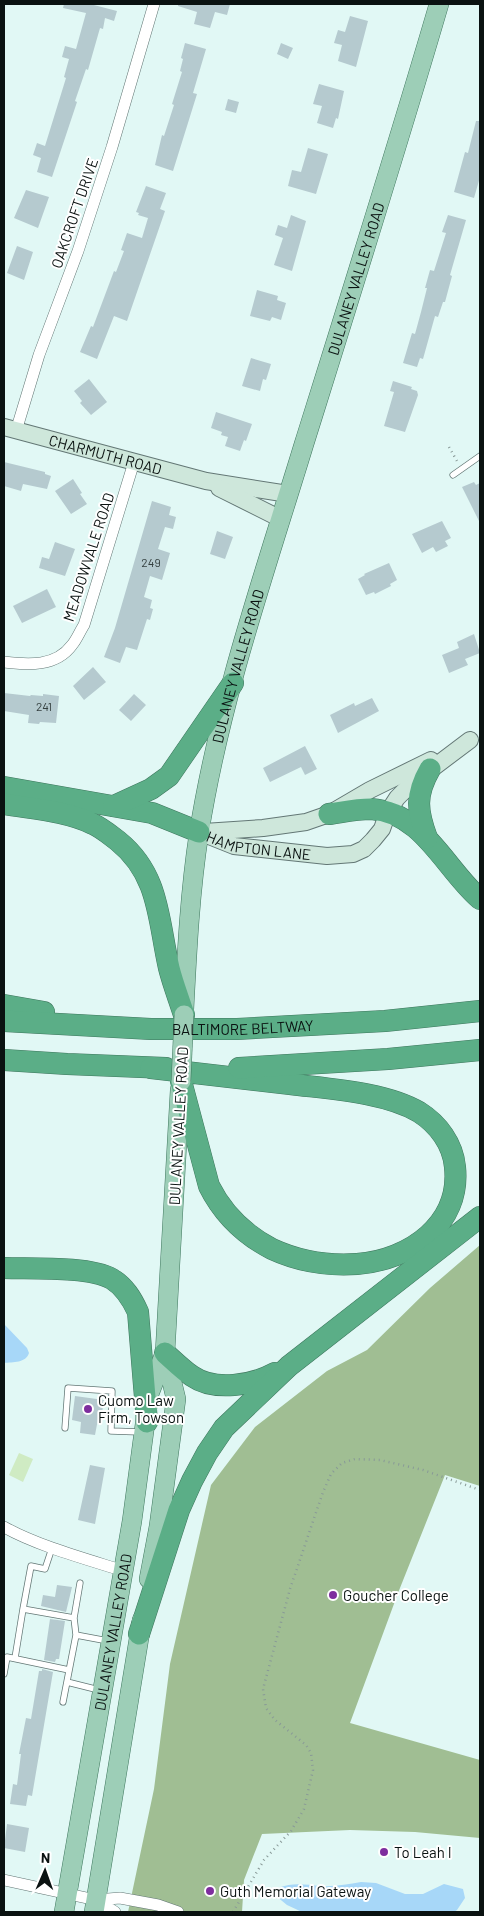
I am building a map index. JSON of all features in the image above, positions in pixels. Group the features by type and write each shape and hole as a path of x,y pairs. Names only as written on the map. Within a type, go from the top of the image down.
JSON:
{"highway":[{"path":"114,806 151,789 169,776 232,683"},
{"path":"428,838 420,820 419,794 430,769"},
{"path":"4,787 152,813 199,832"},
{"path":"4,804 70,816 93,824 107,832 135,857 144,870 156,901 177,968 184,1015"},
{"path":"329,814 371,809 388,812 408,821 428,838 452,870 480,899"},
{"path":"4,1005 151,1029"},
{"name":"BALTIMORE BELTWAY","path":"4,1021 151,1029 310,1026 385,1021 480,1011"},
{"path":"4,1060 152,1068 237,1068 315,1064 480,1050"},
{"path":"152,1068 338,1090 375,1097 403,1105 418,1112 443,1133 455,1160 454,1191 443,1221 428,1235 394,1255 359,1264 336,1265 315,1262 273,1249 249,1235 234,1222 219,1204 209,1186 186,1133 180,1081"},
{"path":"139,1634 179,1510 206,1453 224,1428 288,1366 480,1218"},
{"path":"4,1268 82,1272 100,1275 112,1279 123,1288 131,1297 138,1312 146,1427"},
{"path":"165,1354 194,1378 226,1385 264,1379 288,1366"}],"main road":[{"name":"DULANEY VALLEY ROAD","path":"177,968 192,886 199,832 232,683 280,519 400,137 439,4"},
{"name":"DULANEY VALLEY ROAD","path":"180,1081 184,1015"},
{"name":"DULANEY VALLEY ROAD","path":"66,1903 124,1571 146,1427 149,1394 165,1354 186,1133"},
{"name":"DULANEY VALLEY ROAD","path":"95,1906 158,1526 176,1399 165,1354"}],"street":[{"name":"OAKCROFT DRIVE","path":"10,429 78,251 112,147 154,4"},
{"name":"CHARMUTH ROAD","path":"10,429 206,481 288,494"},
{"name":"MEADOWVALE ROAD","path":"4,662 23,664 44,663 58,657 72,646 84,624 134,462"},
{"name":"CHARMUTH ROAD","path":"206,481 280,519"},
{"name":"HAMPTON LANE","path":"199,832 234,846 340,857 353,854 364,849 382,829 388,812 397,798 430,769 475,738"},
{"name":"HAMPTON LANE","path":"199,832 287,826 306,822 329,814 370,790 475,738"},
{"path":"4,1527 14,1533 52,1547 124,1571"},
{"path":"4,1880 66,1903 95,1906 115,1912"},
{"path":"95,1906 120,1898 158,1905 178,1912"}],"lane":[{"path":"453,475 480,456"},
{"path":"65,1428 68,1388 112,1391 111,1431 146,1427"},
{"path":"15,1658 31,1566 44,1569 52,1547"},
{"path":"63,1702 76,1635 74,1618 80,1583"},
{"path":"23,1609 74,1618"},
{"path":"76,1635 112,1642"},
{"path":"4,1674 7,1657 69,1670"},
{"path":"67,1682 104,1691"}],"path":[{"path":"449,447 462,469"},
{"path":"233,1912 264,1860 291,1831 304,1809 313,1770 311,1753 306,1745 275,1720 266,1708 262,1689 290,1589 331,1474 342,1463 355,1458 380,1460 422,1470 480,1490"}],"green space":[{"name":"Goucher College","path":"480,1245 480,1486 445,1475 398,1593 350,1723 480,1760 480,1838 415,1832 350,1830 262,1834 244,1880 242,1912 128,1912 154,1789 170,1664 211,1485 255,1427 327,1371 367,1350 430,1288"},
{"path":"19,1453 33,1459 23,1482 9,1475"}],"water":[{"path":"4,1324 27,1348 29,1353 25,1359 4,1363"},
{"path":"361,1882 376,1883 405,1894 423,1894 444,1884 463,1889 465,1898 454,1912 302,1912 287,1905 276,1896 278,1888 289,1885 331,1886"}],"building":[{"path":"64,4 90,4 117,11 114,21 105,18 103,29 100,28 52,177 37,172 41,158 33,155 37,143 45,146 66,78 64,77 69,59 62,57 65,46 76,49 86,13 63,8"},
{"path":"178,4 230,4 227,15 215,12 210,28 194,24 197,12 178,6"},
{"path":"350,16 368,21 356,67 338,61 342,45 334,43 338,30 345,32"},
{"path":"185,43 206,49 193,93 197,94 173,171 155,165 162,135 164,136 174,105 172,104 182,72 180,71 183,59 181,58"},
{"path":"281,43 293,48 288,59 277,54"},
{"path":"319,84 344,91 338,119 336,118 333,128 317,123 322,106 313,104"},
{"path":"228,99 239,102 236,113 225,110"},
{"path":"476,121 480,121 480,177 474,198 454,192 465,152 468,153"},
{"path":"308,148 328,154 316,194 288,186 292,170 301,172"},
{"path":"146,186 166,193 160,209 165,211 127,321 114,316 97,359 80,352 91,326 93,327 114,271 116,272 124,251 121,250 127,233 142,238 148,218 138,215 139,213 136,212"},
{"path":"26,190 49,197 38,228 14,218"},
{"path":"291,215 306,221 292,271 274,265 283,238 275,235 278,225 287,228"},
{"path":"448,215 466,220 450,275 452,276 445,302 443,302 438,317 435,316 423,359 420,358 417,367 403,363 412,333 415,334 430,270 434,271 446,233 442,232"},
{"path":"17,246 33,252 24,280 7,273"},
{"path":"257,290 278,296 277,300 286,303 281,320 272,317 270,321 250,316"},
{"path":"251,358 271,364 266,380 263,379 260,391 242,386"},
{"path":"89,379 107,402 91,415 80,403 82,401 74,391"},
{"path":"393,381 412,387 411,389 417,391 418,395 405,432 384,426 394,392 390,391"},
{"path":"216,412 252,424 240,451 225,446 228,437 221,435 222,432 211,428"},
{"path":"4,462 45,472 45,474 51,476 47,489 23,484 21,491 4,486"},
{"path":"73,479 87,504 71,514 55,491"},
{"path":"474,482 476,485 480,483 480,523 462,487"},
{"path":"152,501 171,507 169,515 176,517 173,529 165,527 158,549 170,553 162,580 150,576 144,597 152,600 150,608 153,609 150,620 147,619 137,650 126,647 120,663 104,657 115,628"},
{"path":"442,521 451,538 445,541 448,546 436,552 433,547 422,553 412,534"},
{"path":"217,531 233,537 225,559 210,554"},
{"path":"55,542 75,549 65,576 39,568 42,557 49,559"},
{"path":"389,563 397,580 390,584 391,586 375,594 374,592 366,595 358,579 364,574"},
{"path":"47,589 56,607 22,623 13,606"},
{"path":"474,634 480,653 465,659 468,665 449,673 442,655 459,648 457,642"},
{"path":"93,667 106,682 84,700 73,686"},
{"path":"4,693 30,696 43,696 43,694 59,696 56,723 28,723 29,715 4,711"},
{"path":"134,694 146,705 131,721 119,710"},
{"path":"372,698 379,711 338,733 330,715 354,703 355,706"},
{"path":"305,746 317,769 305,775 301,767 270,782 263,768"},
{"name":"Cuomo Law Firm, Towson","path":"75,1396 104,1400 101,1419 98,1419 95,1435 80,1433 81,1422 72,1420"},
{"path":"90,1465 105,1468 95,1524 78,1520"},
{"path":"57,1585 72,1587 66,1612 41,1606 43,1595 55,1597"},
{"path":"50,1619 65,1621 59,1659 56,1659 55,1662 44,1660"},
{"path":"42,1669 53,1672 32,1796 28,1795 26,1806 10,1804 13,1784 17,1785 21,1754 19,1754 26,1718 31,1719 39,1671 42,1671"},
{"path":"7,1824 29,1828 25,1852 4,1848"}],"place":[{"name":"Cuomo Law Firm, Towson","path":"88,1409"},
{"name":"Goucher College","path":"333,1595"},
{"name":"To Leah I","path":"384,1852"},
{"name":"Guth Memorial Gateway","path":"210,1891"}]}
